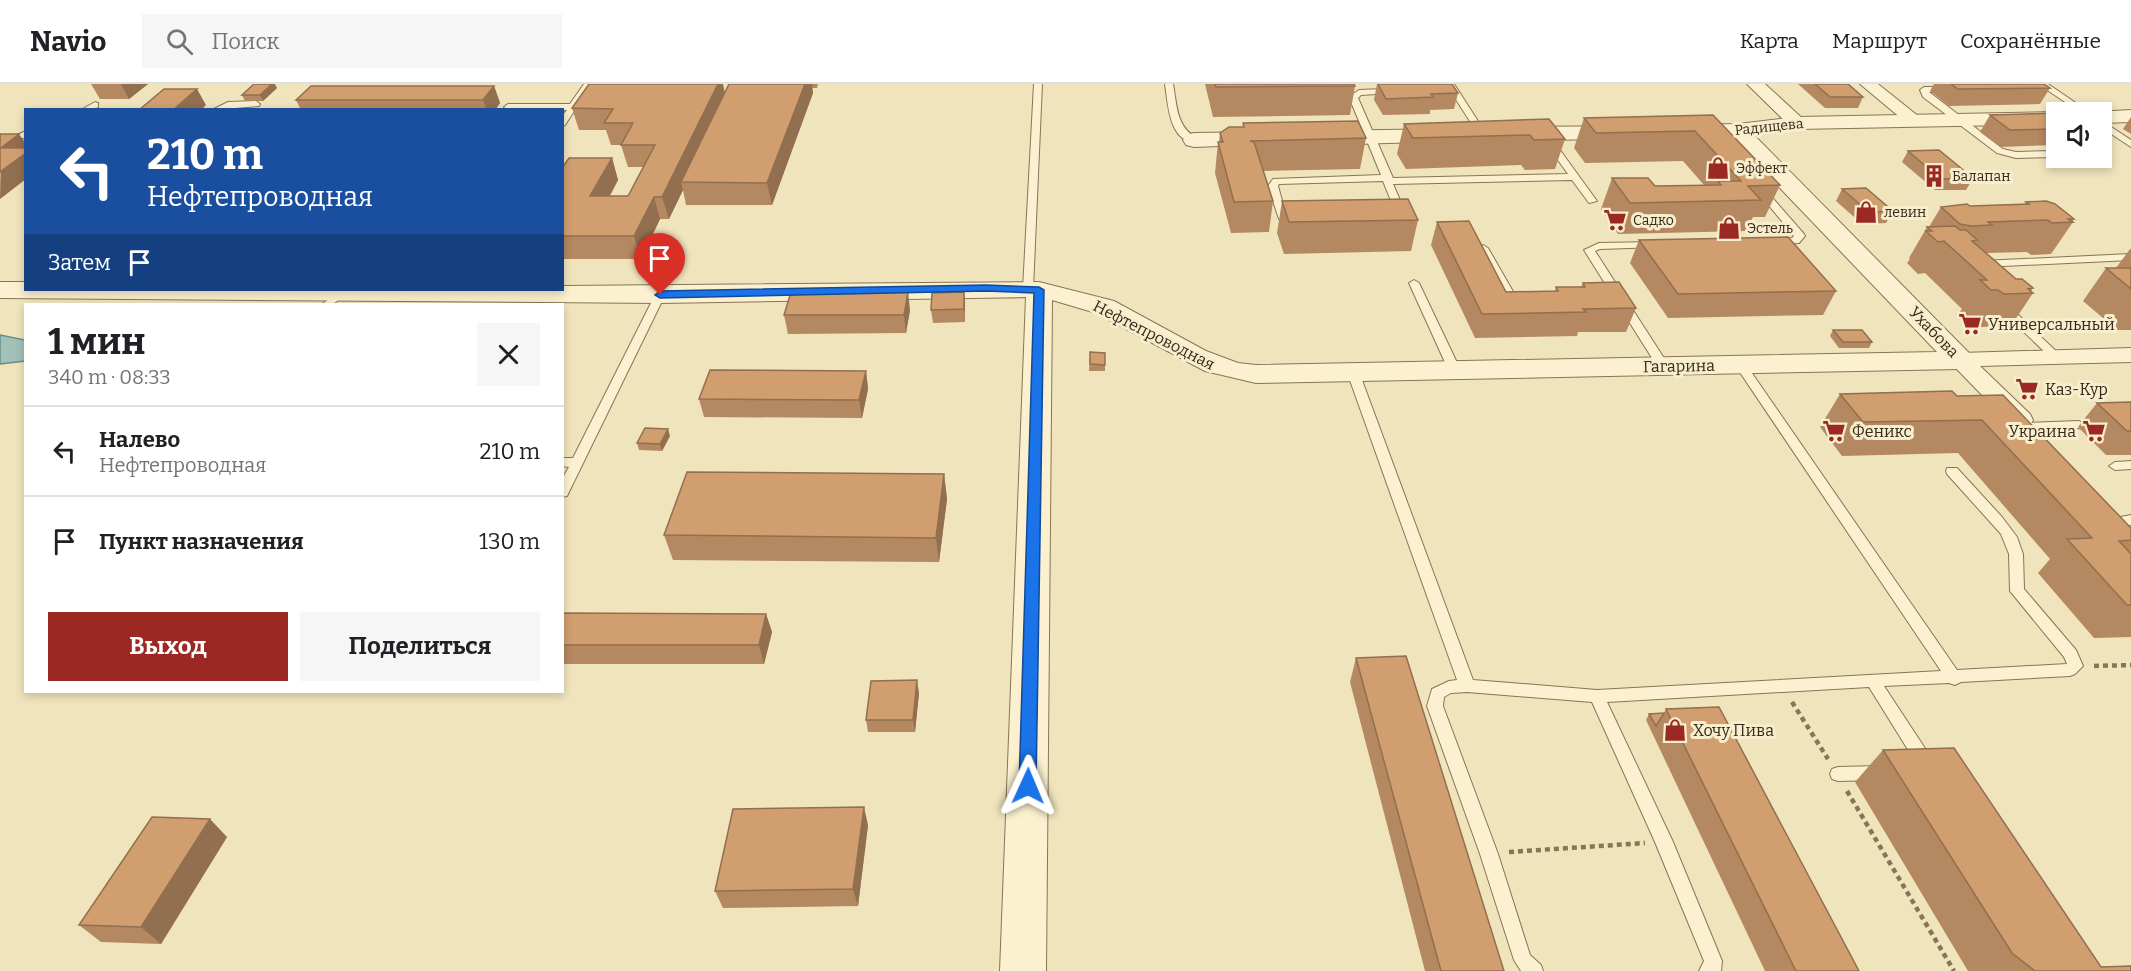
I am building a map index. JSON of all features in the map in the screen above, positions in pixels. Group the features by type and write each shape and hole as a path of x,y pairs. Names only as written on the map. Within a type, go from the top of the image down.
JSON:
{"street":[{"path":"1755,84 1797,123"},
{"path":"1868,84 1914,120"},
{"path":"2112,117 2131,116"},
{"name":"Радищева","path":"1194,140 1655,132 1720,134 1797,123 2046,118"},
{"name":"Ухабова","path":"1720,134 1960,360 2053,452"},
{"name":"Нефтепроводная","path":"203,291 335,299 393,291 660,295 1034,289 1065,294 1106,307 1202,361 1228,371"},
{"path":"1023,971 1034,289"},
{"name":"Нефтепроводная","path":"0,290 24,290"},
{"name":"Гагарина","path":"1228,371 1256,374 2131,355"}],"lane":[{"path":"564,120 588,84"},
{"path":"1034,289 1038,84"},
{"path":"1169,84 1176,127 1185,137 1194,140"},
{"path":"1387,84 1389,91 1354,95 1403,214 1392,219"},
{"path":"1450,84 1483,135"},
{"path":"2042,84 2070,102"},
{"path":"1964,88 1924,90 1957,120 2000,151 2016,155 2046,154"},
{"path":"221,108 228,105 256,104"},
{"path":"89,108 95,105"},
{"path":"508,107 573,107"},
{"path":"2112,131 2131,144"},
{"path":"1545,134 1592,201"},
{"path":"0,145 24,135"},
{"path":"1306,221 1290,221 1282,217 1274,183 1280,180 1576,177"},
{"path":"1753,182 1800,236 1796,241 1766,242"},
{"path":"1663,366 1613,298 1590,253 1590,248 1671,244"},
{"path":"1483,248 1511,297 1532,300"},
{"path":"1970,265 2131,257"},
{"path":"1414,283 1454,369"},
{"path":"564,489 660,295"},
{"path":"1997,300 2056,357"},
{"path":"1741,365 1955,679"},
{"path":"1353,372 1467,686"},
{"path":"2028,427 2079,424"},
{"path":"564,462 578,463"},
{"path":"2115,466 2131,465"},
{"path":"1534,971 1523,960 1490,854 1435,706 1437,693 1441,689 1467,686 1597,696 1955,679 2062,672 2075,666 2071,654 2018,591 2014,581 2016,551 2009,536 1952,471"},
{"path":"1838,774 1936,770 1874,683"},
{"path":"1597,696 1664,842 1713,961 1713,968 1708,971"}],"path":[{"path":"2075,666 2131,665"},
{"path":"1783,687 1838,774 1954,971"},
{"path":"1490,854 1664,842"}],"water":[{"path":"0,335 24,340 24,361 0,364"}],"building":[{"path":"254,84 272,84 260,95 242,95"},
{"path":"589,84 718,84 662,197 654,197 634,236 564,236 564,165 569,158 612,158 590,196 628,196 655,145 621,145 633,123 604,123 613,109 572,108"},
{"path":"729,84 805,84 767,183 681,182"},
{"path":"1215,84 1354,84 1355,86 1216,87"},
{"path":"1378,84 1452,84 1458,93 1431,94 1433,97 1386,99"},
{"path":"1815,84 1848,84 1863,97 1830,97"},
{"path":"1951,84 2044,84 2050,88 1958,89"},
{"path":"311,86 494,86 483,100 296,100"},
{"path":"164,89 197,89 175,108 141,108"},
{"path":"2046,113 2046,129 2010,130 1990,115"},
{"path":"1713,115 1780,185 1748,186 1761,200 1630,203 1612,178 1648,178 1655,186 1721,185 1718,181 1741,181 1695,131 1596,133 1584,118"},
{"path":"1549,119 1565,139 1534,140 1530,135 1413,138 1404,124"},
{"path":"1358,121 1366,138 1250,141 1254,142 1273,201 1234,202 1218,142 1223,142 1220,133 1229,127 1244,127 1243,123"},
{"path":"0,134 19,134 1,148 24,148 24,154 0,172"},
{"path":"1939,150 1973,178 1941,179 1908,151"},
{"path":"1866,188 1893,211 1869,212 1842,189"},
{"path":"1408,199 1418,220 1289,222 1282,201"},
{"path":"2046,201 2055,204 2074,219 2068,219 2073,222 2052,223 2048,220 1988,222 1992,225 1971,226 1960,224 1941,207 1967,204 1970,206 2029,204 2026,202"},
{"path":"1469,221 1506,292 1558,291 1556,287 1585,287 1583,283 1619,282 1636,308 1583,309 1586,312 1482,314 1437,222"},
{"path":"1955,226 1960,230 1966,230 1977,240 1972,241 2016,279 2022,279 2033,288 2028,289 2033,293 2004,294 1998,290 1991,290 1980,280 1987,280 1944,241 1938,242 1926,231 1932,231 1927,227"},
{"path":"1788,237 1836,291 1678,294 1639,240"},
{"path":"2106,268 2131,268 2131,289"},
{"path":"791,292 908,292 904,315 784,315"},
{"path":"964,292 964,309 931,310 932,293"},
{"path":"1833,330 1862,330 1872,342 1843,342"},
{"path":"1090,352 1105,353 1105,365 1090,364"},
{"path":"710,370 866,371 859,400 699,399"},
{"path":"1952,391 1957,396 2003,395 2131,528 2131,540 2119,541 2131,554 2131,605 2127,605 2067,539 2092,538 1982,420 1863,422 1840,394"},
{"path":"2131,402 2131,431 2127,431 2097,403"},
{"path":"645,428 668,429 660,444 637,443"},
{"path":"687,472 944,474 936,538 664,535"},
{"path":"564,613 766,614 759,645 564,645"},
{"path":"1406,656 1504,971 1441,971 1356,658"},
{"path":"917,680 913,720 866,720 871,681"},
{"path":"1719,707 1859,971 1796,971 1666,709"},
{"path":"1664,713 1656,726 1649,714"},
{"path":"1954,748 2101,967 2131,966 2131,971 2035,971 2012,953 1883,750"},
{"path":"864,807 853,889 715,891 733,809"},
{"path":"152,817 210,819 141,927 79,925"}],"place":[{"name":"Эффект","path":"1718,168"},
{"name":"Балапан","path":"1934,176"},
{"name":"левин","path":"1866,212"},
{"name":"Садко","path":"1615,220"},
{"name":"Эстель","path":"1729,228"},
{"name":"Универсальный","path":"1970,324"},
{"name":"Каз-Кур","path":"2027,389"},
{"name":"Феникс","path":"1834,431"},
{"name":"Украина","path":"2094,431"},
{"name":"Хочу Пива","path":"1675,730"}],"route":[{"path":"660,295 986,288 1039,290 1028,786"}]}
